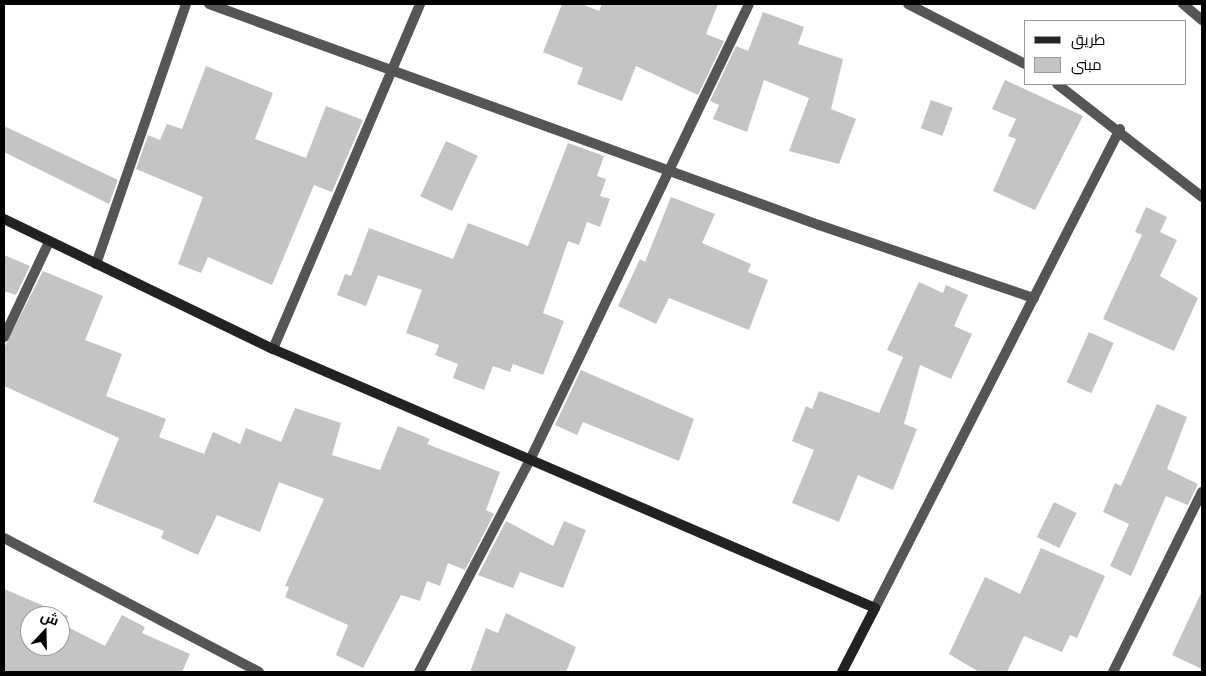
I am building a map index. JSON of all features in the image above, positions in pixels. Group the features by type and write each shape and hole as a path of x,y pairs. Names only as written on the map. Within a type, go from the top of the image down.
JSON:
{"street":[{"path":"96,264 186,4"},
{"path":"209,4 395,68 669,171 1034,298"},
{"path":"273,349 395,68 420,4"},
{"path":"419,672 528,462 749,4"},
{"path":"908,4 1024,63"},
{"path":"1183,4 1202,20"},
{"path":"1058,85 1120,129 1202,197"},
{"path":"842,672 1120,129"},
{"path":"4,219 273,349 528,462 875,608"},
{"path":"4,337 49,242"},
{"path":"1113,672 1202,492"},
{"path":"4,538 259,672"}],"building":[{"path":"562,4 581,4 599,11 602,4 718,4 706,34 724,41 698,95 636,66 622,101 577,84 583,68 543,52"},
{"path":"763,12 804,27 798,44 843,59 831,109 856,119 839,164 789,151 809,98 764,80 747,132 713,119 719,105 710,101 736,46 748,51"},
{"path":"206,66 273,93 255,139 306,158 326,106 363,120 332,192 314,185 272,285 208,257 201,273 178,264 203,197 136,169 148,135 160,140 167,124 182,129"},
{"path":"1005,80 1083,116 1035,210 993,191 1016,139 1008,136 1016,119 992,109"},
{"path":"931,100 953,108 942,136 921,128"},
{"path":"4,126 118,180 109,204 4,152"},
{"path":"446,141 478,156 452,211 420,196"},
{"path":"568,143 604,156 597,176 606,179 600,196 610,199 600,227 587,222 579,245 568,241 543,313 564,321 543,375 513,364 510,372 493,366 484,390 453,378 458,364 435,355 439,345 406,333 422,290 378,275 366,306 337,295 345,274 351,276 369,228 453,259 468,223 528,246"},
{"path":"671,197 715,214 702,243 751,264 748,272 768,280 749,330 669,298 656,324 618,306 640,259 645,262"},
{"path":"1146,207 1167,217 1160,232 1177,240 1160,276 1198,298 1174,351 1103,319 1142,235 1135,232"},
{"path":"4,255 30,266 16,295 4,291"},
{"path":"43,271 103,296 85,340 122,354 106,396 166,419 159,437 204,454 213,432 240,444 246,428 281,442 295,408 341,423 332,455 380,470 398,426 430,439 427,444 500,472 486,510 494,514 465,570 448,563 440,586 427,581 420,601 401,595 363,668 336,655 348,625 285,597 289,587 285,586 324,499 279,482 260,532 217,515 198,555 161,538 164,531 93,502 119,438 4,386 4,348"},
{"path":"919,282 943,293 946,285 968,295 954,326 972,334 951,379 920,365 904,424 917,429 893,490 858,475 839,522 792,503 814,450 792,441 806,406 812,409 819,391 879,413 903,357 887,350"},
{"path":"1089,332 1114,343 1091,393 1067,382"},
{"path":"581,370 694,419 679,461 583,422 577,435 555,425"},
{"path":"1157,404 1187,417 1167,469 1198,484 1188,505 1166,496 1131,576 1110,566 1129,524 1103,512 1115,483 1121,486"},
{"path":"1054,502 1076,513 1059,548 1037,537"},
{"path":"506,521 553,546 564,521 586,530 563,588 520,572 513,588 478,575"},
{"path":"1041,548 1105,576 1077,638 1070,635 1062,652 1024,636 1007,672 979,672 949,654 985,577 1020,594"},
{"path":"4,589 44,606 20,606 20,656 70,656 70,628 105,646 122,615 145,627 142,633 190,654 182,672 4,672"},
{"path":"1202,591 1202,669 1172,655"},
{"path":"506,613 576,647 566,672 470,672 486,628 498,633"}]}
